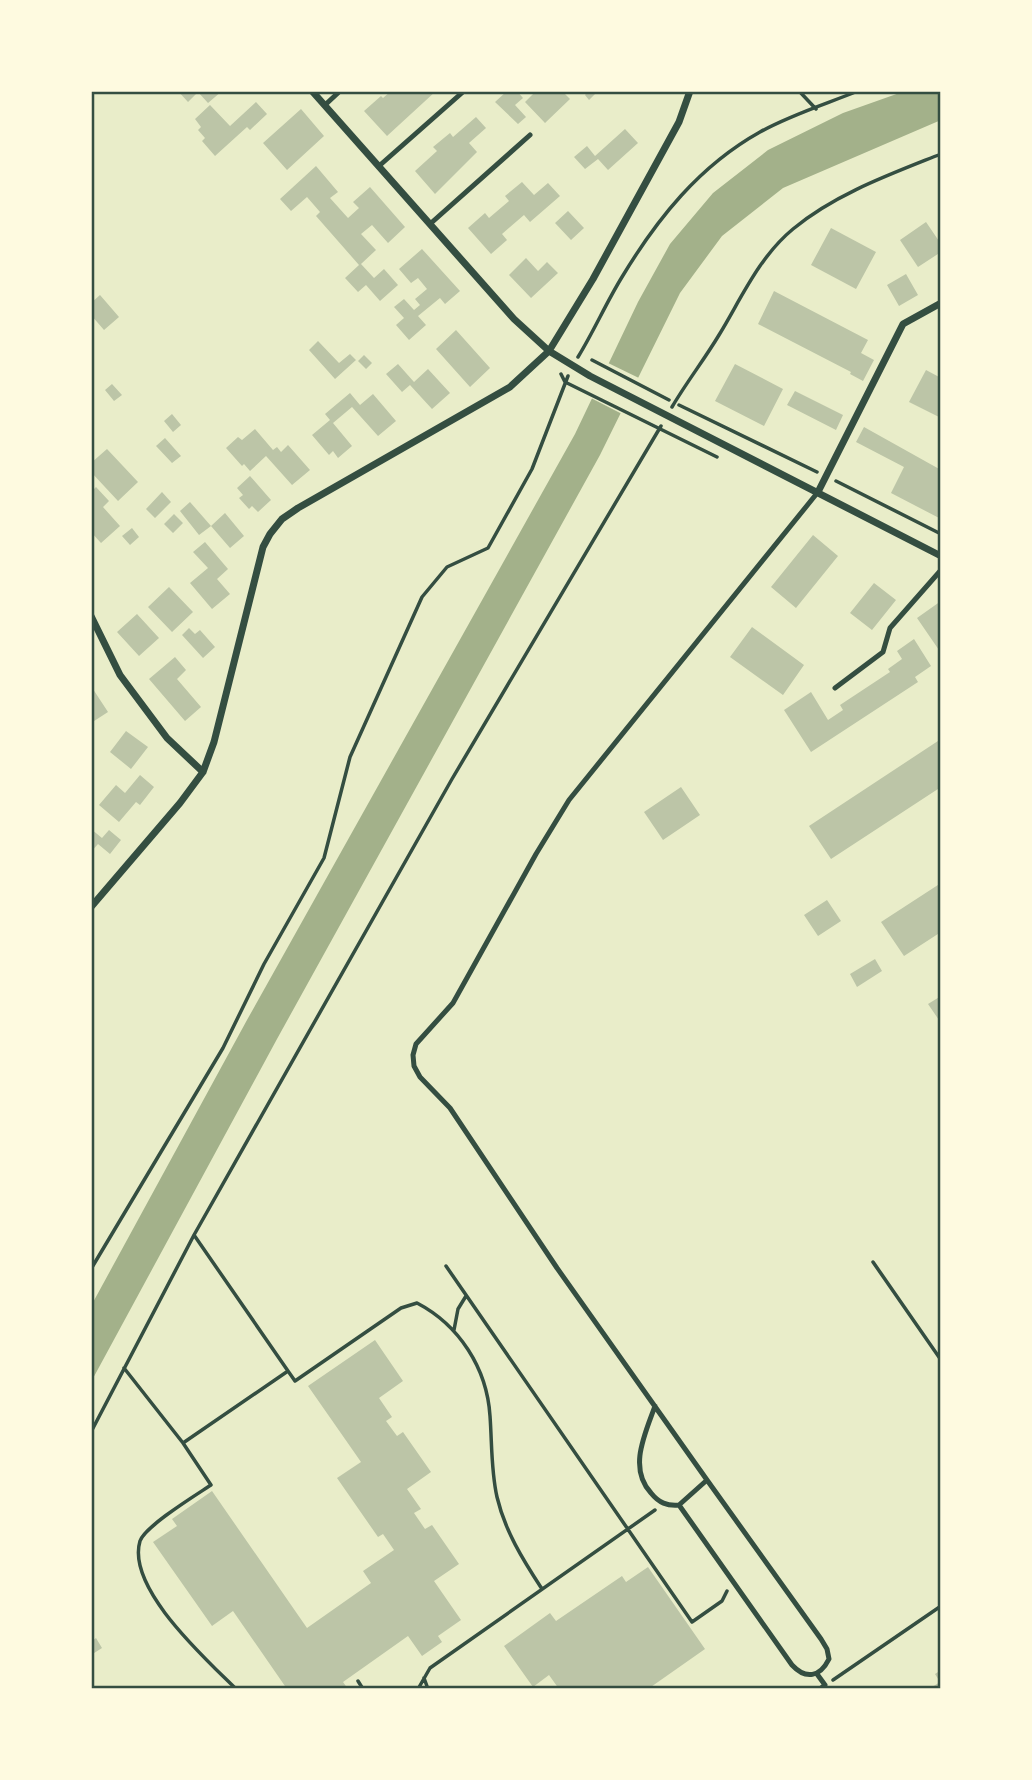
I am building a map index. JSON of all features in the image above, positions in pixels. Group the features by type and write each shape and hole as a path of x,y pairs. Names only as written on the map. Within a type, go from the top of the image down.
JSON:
{"street":[{"path":"312,91 514,319 549,351 666,416 941,556"},
{"path":"91,907 203,772 214,742 257,566 270,534 282,519 298,508 510,387 549,351 593,279 679,122 690,91"},
{"path":"818,492 903,324 941,303"},
{"path":"91,616 121,675 167,738 203,772"}],"lane":[{"path":"325,105 340,91"},
{"path":"379,166 464,91"},
{"path":"430,224 530,135"},
{"path":"679,1505 798,1671 807,1675 817,1674 829,1659 827,1649 556,1268 450,1108 421,1077 414,1066 413,1055 421,1036 453,1003 569,800 818,492"},
{"path":"835,688 883,652 890,628 941,570"},
{"path":"655,1406 639,1457 640,1475 646,1488 664,1504 679,1505 708,1480"},
{"path":"817,1674 823,1687"}],"path":[{"path":"799,91 816,109"},
{"path":"91,1269 223,1048 264,964 324,858 350,757 422,597 447,567 488,548 533,469 572,365 621,278 682,192 721,159 760,132 858,91"},
{"path":"666,416 705,358 762,262 792,229 838,200 882,178 941,154"},
{"path":"596,363 941,534"},
{"path":"91,1432 194,1235 452,779 659,429 583,390"},
{"path":"194,1235 295,1381 401,1308 417,1303 433,1312 454,1330 471,1354 484,1382 490,1412 497,1497 506,1524 523,1560 542,1589"},
{"path":"873,1262 941,1360"},
{"path":"446,1266 692,1622 722,1601 733,1580"},
{"path":"454,1330 458,1309 466,1295"},
{"path":"124,1368 183,1443 211,1485 148,1529 140,1541 142,1569 158,1604 170,1620 236,1689"},
{"path":"183,1443 288,1371"},
{"path":"418,1689 430,1668 664,1504"},
{"path":"823,1687 941,1606"},
{"path":"423,1677 428,1689"},
{"path":"358,1681 363,1689"}],"shaded area":[{"path":"905,91 941,91 941,120 783,188 722,236 680,293 600,455 91,1382 91,1306 247,1020 575,434 638,302 670,244 713,193 768,150 843,113"}],"pier":[{"path":"606,362 641,379 624,415 589,397"}],"building":[{"path":"178,91 222,91 208,103 198,92 188,102"},
{"path":"391,91 436,91 387,136 364,111"},
{"path":"507,91 517,91 523,98 515,105 526,117 518,124 495,102"},
{"path":"536,91 562,91 570,99 545,123 525,102"},
{"path":"588,91 598,91 589,100 585,95"},
{"path":"256,102 267,114 250,130 247,127 215,156 202,141 205,138 198,130 201,127 195,119 210,105 230,126"},
{"path":"301,109 324,136 287,170 263,143"},
{"path":"476,117 486,128 469,143 477,152 435,194 415,171 437,151 433,147 450,133 453,137"},
{"path":"625,129 638,143 608,170 598,159 585,169 574,157 587,146 595,156"},
{"path":"316,166 338,192 330,198 348,218 359,208 353,202 370,187 405,227 388,243 372,225 361,234 376,250 361,264 374,278 384,269 398,285 380,301 366,285 358,292 345,278 359,265 316,216 320,212 307,197 291,211 280,199"},
{"path":"522,182 534,195 548,183 560,196 530,222 524,215 502,234 507,240 491,254 468,228 485,213 489,218 509,201 505,196"},
{"path":"568,211 584,228 571,240 555,223"},
{"path":"926,222 941,244 941,252 918,267 900,240"},
{"path":"831,228 876,252 856,289 811,265"},
{"path":"422,249 460,291 445,304 440,298 418,316 426,325 409,340 396,325 404,318 394,307 404,299 414,310 420,305 415,299 427,289 418,278 411,283 399,269"},
{"path":"526,258 538,271 547,262 558,273 531,298 509,275"},
{"path":"906,274 918,295 899,306 887,285"},
{"path":"774,291 868,340 861,353 874,360 863,381 850,374 851,372 758,324"},
{"path":"100,295 119,317 104,330 91,315 91,303"},
{"path":"456,330 490,368 470,387 436,349"},
{"path":"318,341 339,363 350,354 356,360 335,379 309,350"},
{"path":"364,355 372,363 366,369 358,361"},
{"path":"398,364 414,382 428,369 450,393 432,409 410,385 402,392 386,374"},
{"path":"735,364 783,389 764,426 715,401"},
{"path":"926,370 941,378 941,418 909,402"},
{"path":"112,384 122,395 114,401 105,390"},
{"path":"795,391 843,415 836,430 787,405"},
{"path":"350,393 360,405 373,394 396,421 378,436 352,407 333,423 352,446 338,458 333,451 329,455 312,435 330,420 325,414"},
{"path":"172,414 181,425 173,432 164,421"},
{"path":"864,427 941,470 941,519 891,493 904,467 856,442"},
{"path":"255,429 273,450 277,447 281,452 288,445 310,470 292,485 266,456 250,471 244,464 242,466 226,448 238,437 242,440"},
{"path":"165,438 181,456 172,463 156,446"},
{"path":"107,449 138,482 118,501 91,472 91,463"},
{"path":"250,476 271,500 258,512 252,506 249,509 239,498 243,495 237,488"},
{"path":"96,487 109,501 103,507 120,526 101,543 91,532 91,492"},
{"path":"162,492 171,502 155,518 146,509"},
{"path":"190,502 211,526 199,535 180,511"},
{"path":"225,513 244,536 230,548 211,526"},
{"path":"174,514 183,523 173,533 164,524"},
{"path":"132,528 139,537 130,545 122,536"},
{"path":"813,535 838,556 796,608 771,587"},
{"path":"205,542 228,569 217,579 230,594 212,609 190,583 208,568 193,552"},
{"path":"874,583 896,600 872,630 850,613"},
{"path":"169,587 193,612 172,632 148,607"},
{"path":"941,601 941,653 917,618"},
{"path":"137,614 159,638 139,656 117,632"},
{"path":"752,627 804,665 783,695 730,657"},
{"path":"189,628 195,634 200,630 215,647 203,658 182,635"},
{"path":"914,639 931,666 915,677 918,682 811,752 784,710 811,692 828,720 843,710 840,705 890,672 888,669 902,659 897,651"},
{"path":"175,657 186,670 177,679 201,707 185,721 149,679"},
{"path":"91,686 108,712 91,723"},
{"path":"126,731 148,747 131,769 110,752"},
{"path":"941,739 941,787 831,859 809,826"},
{"path":"140,775 154,787 140,805 136,802 119,822 99,805 116,785 125,793"},
{"path":"681,787 700,815 663,840 644,812"},
{"path":"91,829 102,838 109,830 121,840 110,854 98,844 91,852"},
{"path":"941,883 941,932 904,956 881,922"},
{"path":"827,900 841,921 818,936 804,915"},
{"path":"875,959 882,971 857,987 850,974"},
{"path":"941,996 941,1023 928,1004"},
{"path":"375,1340 403,1381 379,1398 392,1417 386,1421 397,1436 403,1432 431,1472 407,1489 421,1509 414,1513 425,1529 432,1525 459,1564 434,1581 461,1620 438,1636 442,1642 422,1656 408,1636 343,1682 348,1689 287,1689 233,1611 212,1626 153,1542 177,1526 172,1519 212,1491 307,1628 371,1583 363,1571 394,1550 383,1534 378,1537 337,1478 361,1462 308,1386"},
{"path":"648,1567 705,1649 648,1689 559,1689 549,1675 533,1687 504,1646 550,1613 556,1621 622,1576 626,1582"},
{"path":"96,1638 102,1648 91,1655 91,1642"},
{"path":"941,1670 941,1689 929,1689 940,1682 935,1674"}]}
